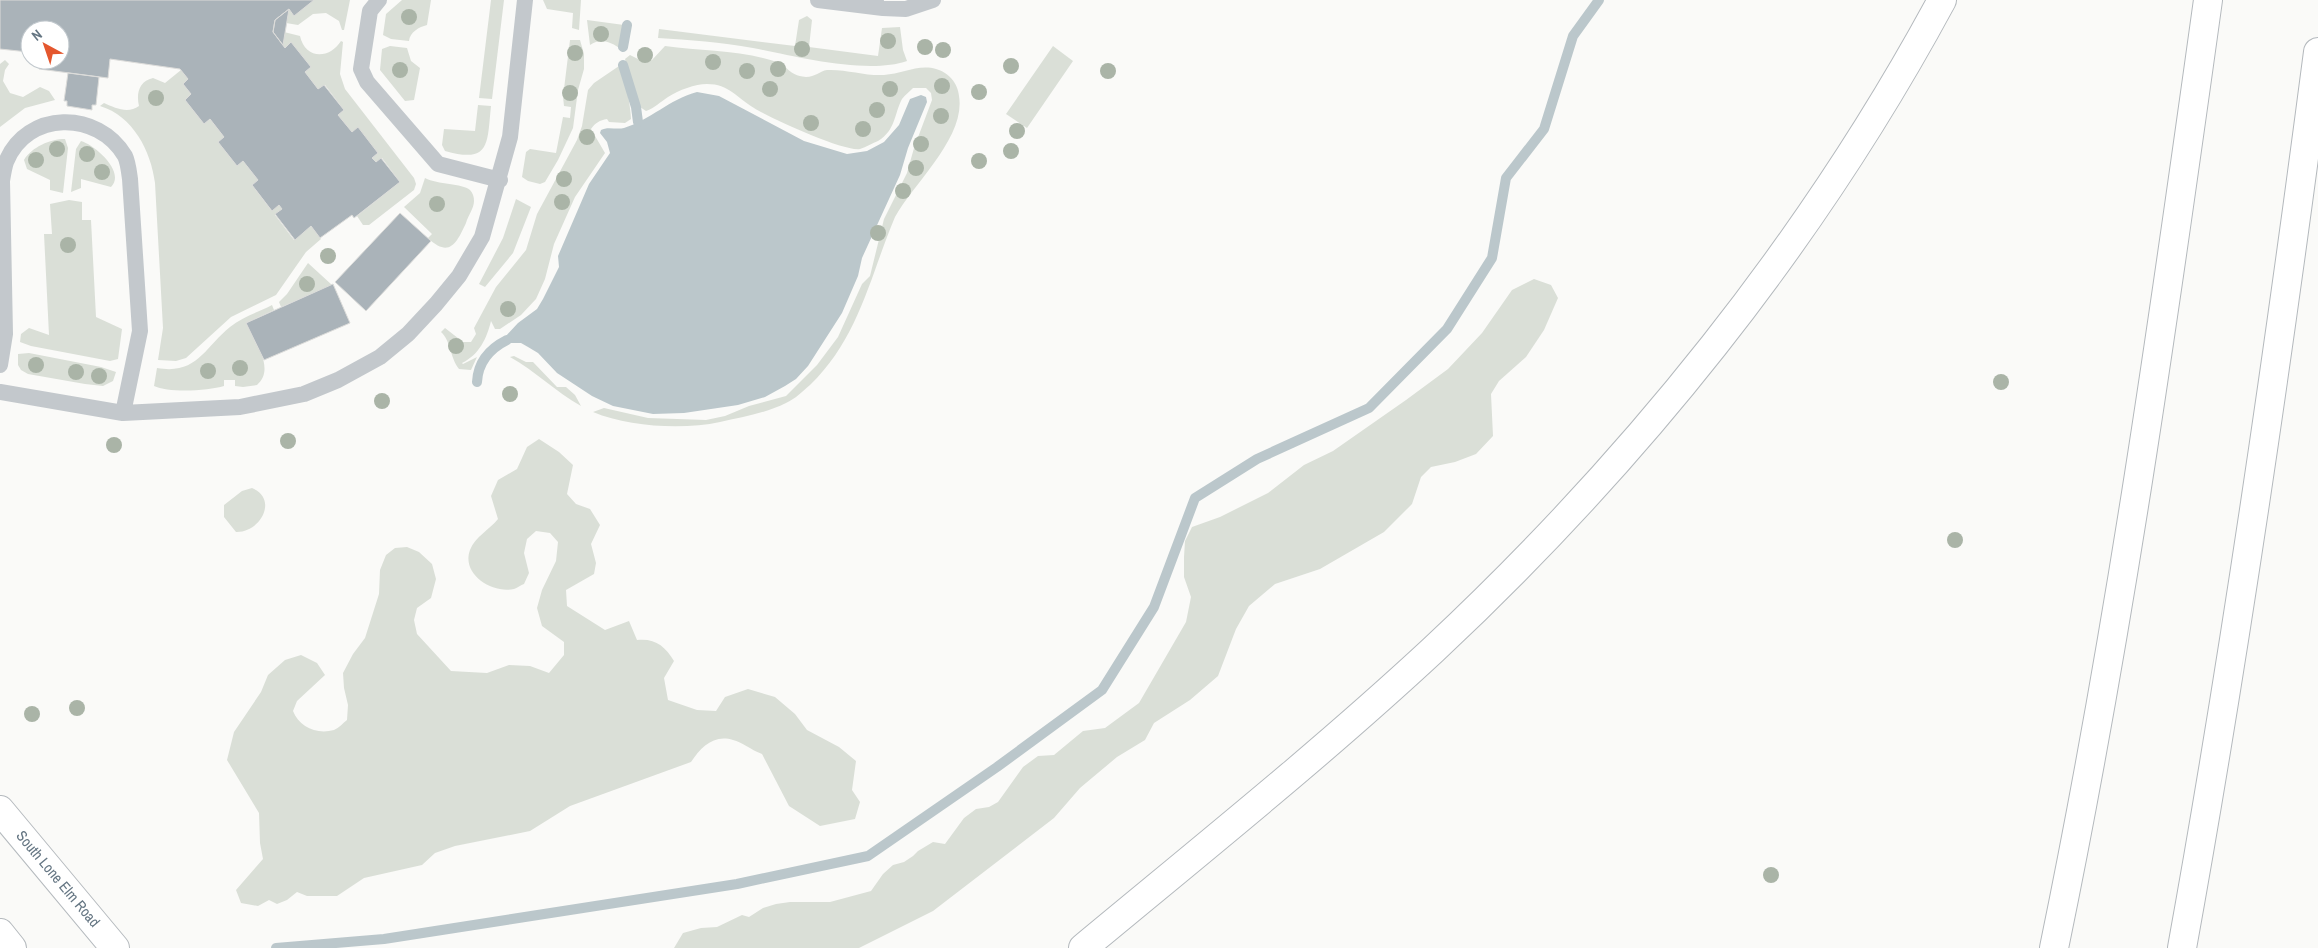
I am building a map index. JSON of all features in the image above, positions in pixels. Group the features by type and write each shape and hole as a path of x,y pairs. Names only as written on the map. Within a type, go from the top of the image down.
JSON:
{"main road":[{"path":"1083,948 1334,739 1434,649 1562,521 1683,384 1748,301 1838,175 1942,0"},
{"path":"2054,948 2071,866 2132,526 2208,0"},
{"path":"2182,948 2216,762 2277,362 2318,52"},
{"name":"South Lone Elm Road","path":"0,810 115,948"},
{"path":"0,933 12,948"}],"lane":[{"path":"379,0 370,11 361,69 367,82 438,164 500,180"},
{"path":"0,392 123,413 240,408 313,390 338,380 380,357 408,334 459,276 482,237 500,180 510,137 525,0"},
{"path":"818,0 902,9 933,0"},
{"path":"0,365 5,334 2,181 6,162 16,147 30,133 47,124 83,123 99,130 126,157 130,179 140,331 123,413"}],"shaded area":[{"path":"314,0 350,0 344,30 342,30 339,21 326,13 313,14 298,25 286,23 289,9"},
{"path":"402,0 431,0 427,25 415,30 409,41 391,39 383,35 386,14"},
{"path":"491,0 504,0 492,99 479,98"},
{"path":"543,0 581,0 579,30 572,28 573,13 547,9"},
{"path":"807,16 812,20 809,47 878,56 882,28 900,27 903,50 907,61 891,65 872,66 830,63 729,44 658,38 659,29 795,46 799,20"},
{"path":"587,20 624,25 621,49 606,41 598,41 590,45"},
{"path":"284,32 300,36 303,44 312,53 324,54 336,47 341,41 343,42 340,74 345,89 414,178 416,184 414,190 369,225 363,225 357,216 400,182 382,158 376,162 372,158 378,153 358,128 352,132 338,115 344,110 325,85 318,89 305,72 311,67 291,43 285,48 282,44"},
{"path":"570,40 580,40 584,54 584,69 578,90 573,128 545,182 540,184 528,181 522,177 526,152 530,149 556,153 563,117 570,118 571,107 564,106 563,97"},
{"path":"390,46 407,48 411,61 420,68 414,100 405,101 380,70 382,49"},
{"path":"665,46 736,53 764,58 781,63 791,72 806,77 827,70 884,75 916,68 936,69 948,75 957,87 959,96 959,112 955,127 937,159 895,217 862,306 852,327 827,367 799,395 778,406 737,418 690,426 639,424 593,412 604,408 648,418 706,420 725,416 749,406 786,396 817,365 838,337 862,284 870,276 884,219 907,173 932,100 931,93 926,88 913,88 902,99 894,121 884,137 860,149 839,145 790,126 754,108 721,86 697,85 682,90 672,94 655,107 646,111 640,107 625,59 630,55 644,62 652,60"},
{"path":"1053,46 1073,61 1027,128 1006,114"},
{"path":"5,60 9,64 5,70 3,81 10,93 23,97 40,87 49,91 55,100 25,108 0,127 0,64"},
{"path":"619,66 627,91 631,119 625,123 609,122 607,119 604,119 596,123 591,129 605,153 575,197 554,244 545,279 536,299 521,315 500,329 495,329 491,321 478,351 462,363 477,357 471,370 459,369 447,340 441,332 445,328 463,342 471,342 476,334 474,328 496,287 526,250 537,214 577,140 582,126 588,90 594,83"},
{"path":"181,70 188,79 183,84 191,94 185,100 204,124 210,119 224,137 218,142 237,166 243,161 258,180 252,185 271,210 279,205 282,209 275,215 294,240 311,226 321,239 306,252 276,295 231,317 186,358 176,361 158,360 163,328 153,171 145,147 131,126 112,111 100,106 104,103 126,110 135,108 139,106 138,93 144,82 153,78 165,83"},
{"path":"697,92 719,96 804,141 847,154 867,151 884,142 899,125 910,99 921,95 926,97 927,102 908,148 900,175 862,258 858,276 842,313 808,366 796,379 765,397 738,405 684,413 653,414 613,406 592,396 557,373 538,353 521,343 508,343 505,337 518,323 537,309 559,267 558,256 589,184 610,153 607,142 600,133 601,130 606,128 624,128 643,120 678,99"},
{"path":"478,105 491,106 489,130 484,147 479,152 471,155 445,151 442,145 444,129 475,131"},
{"path":"65,139 68,148 63,193 50,190 50,180 27,169 24,160 27,155 42,145 53,140"},
{"path":"81,141 101,153 112,167 115,181 111,187 81,179 81,188 71,192 76,149"},
{"path":"425,178 466,188 473,195 473,206 463,230 456,242 447,247 442,247 428,238 432,234 404,207 420,193"},
{"path":"516,199 531,207 513,253 485,287 479,284 503,238"},
{"path":"69,200 82,202 82,220 91,220 96,317 122,329 118,359 110,361 31,346 20,342 21,334 29,328 49,335 44,234 52,234 50,204"},
{"path":"308,263 332,285 281,307 279,302 287,294"},
{"path":"1534,279 1551,285 1558,298 1544,330 1526,357 1499,381 1491,394 1493,436 1476,454 1455,462 1431,467 1421,477 1412,504 1384,532 1320,569 1275,584 1249,606 1236,629 1218,676 1190,700 1154,723 1145,740 1117,757 1080,788 1054,818 933,911 859,948 674,948 683,933 701,928 717,927 742,915 749,917 763,908 776,904 830,902 871,891 883,874 893,865 904,862 933,842 945,844 964,818 976,809 989,807 998,802 1023,767 1038,756 1054,755 1083,731 1105,728 1139,703 1186,622 1191,597 1184,577 1185,541 1192,527 1220,517 1268,493 1304,465 1333,451 1406,400 1448,369 1482,333 1512,290"},
{"path":"272,305 274,310 246,323 262,354 264,363 262,378 257,385 235,386 235,380 224,380 224,386 199,390 169,390 154,386 157,368 171,369 191,364 235,323"},
{"path":"29,353 101,367 116,372 113,381 103,386 28,374 21,370 18,365 18,354"},
{"path":"514,356 526,362 533,362 557,387 566,387 575,395 581,406 510,357"},
{"path":"539,439 559,452 573,465 567,494 576,504 590,509 600,525 591,544 596,563 594,574 566,590 567,606 605,630 629,621 637,640 649,640 663,647 674,661 664,678 668,700 697,710 716,711 725,697 748,689 775,697 795,714 807,730 839,747 856,761 852,790 860,802 855,819 820,826 789,806 762,754 736,741 720,739 709,743 699,751 691,762 570,806 530,831 455,846 435,853 422,865 364,878 337,896 307,896 297,892 287,900 277,904 269,900 258,906 241,903 236,890 263,859 260,843 259,813 227,760 234,732 261,692 268,675 285,660 301,655 317,663 325,675 297,701 293,711 296,717 309,728 321,731 334,730 347,720 348,705 343,673 353,654 365,638 379,594 380,570 386,555 395,548 407,547 419,552 432,564 436,579 431,598 417,608 414,620 417,634 451,671 487,673 509,665 530,666 549,673 564,655 564,642 542,626 537,608 542,590 556,561 558,542 550,533 536,531 527,539 524,553 529,573 524,584 514,589 505,590 497,588 480,580 470,567 468,559 475,541 498,519 491,496 498,480 517,469 527,447"},
{"path":"252,488 260,493 264,500 263,514 252,527 245,531 236,532 224,517 224,505 242,491"}],"building":[{"path":"0,0 314,0 294,16 289,9 275,20 273,32 285,48 291,42 311,67 305,72 318,89 324,85 344,110 338,115 352,132 358,127 378,153 372,158 376,162 381,158 400,182 354,218 352,215 320,238 311,226 295,240 275,214 282,209 279,205 272,211 252,185 258,180 243,161 237,166 218,142 224,137 210,119 204,124 185,100 191,94 183,84 188,79 180,69 110,59 108,78 47,70 70,70 70,20 20,20 20,51 0,49"},
{"path":"289,9 283,45 273,32 275,20"},
{"path":"68,73 99,77 96,105 92,105 92,110 67,106 67,101 64,101"},
{"path":"400,213 431,241 366,311 335,282"},
{"path":"333,284 350,323 264,360 246,323"}],"waterway":[{"path":"276,948 384,939 737,884 868,856 997,767 1102,690 1154,607 1195,498 1257,459 1369,408 1447,329 1492,258 1506,178 1544,129 1573,36 1599,0"},
{"path":"623,47 627,25"},
{"path":"623,65 636,107 638,122"},
{"path":"477,382 482,362 490,352 507,340"}]}
